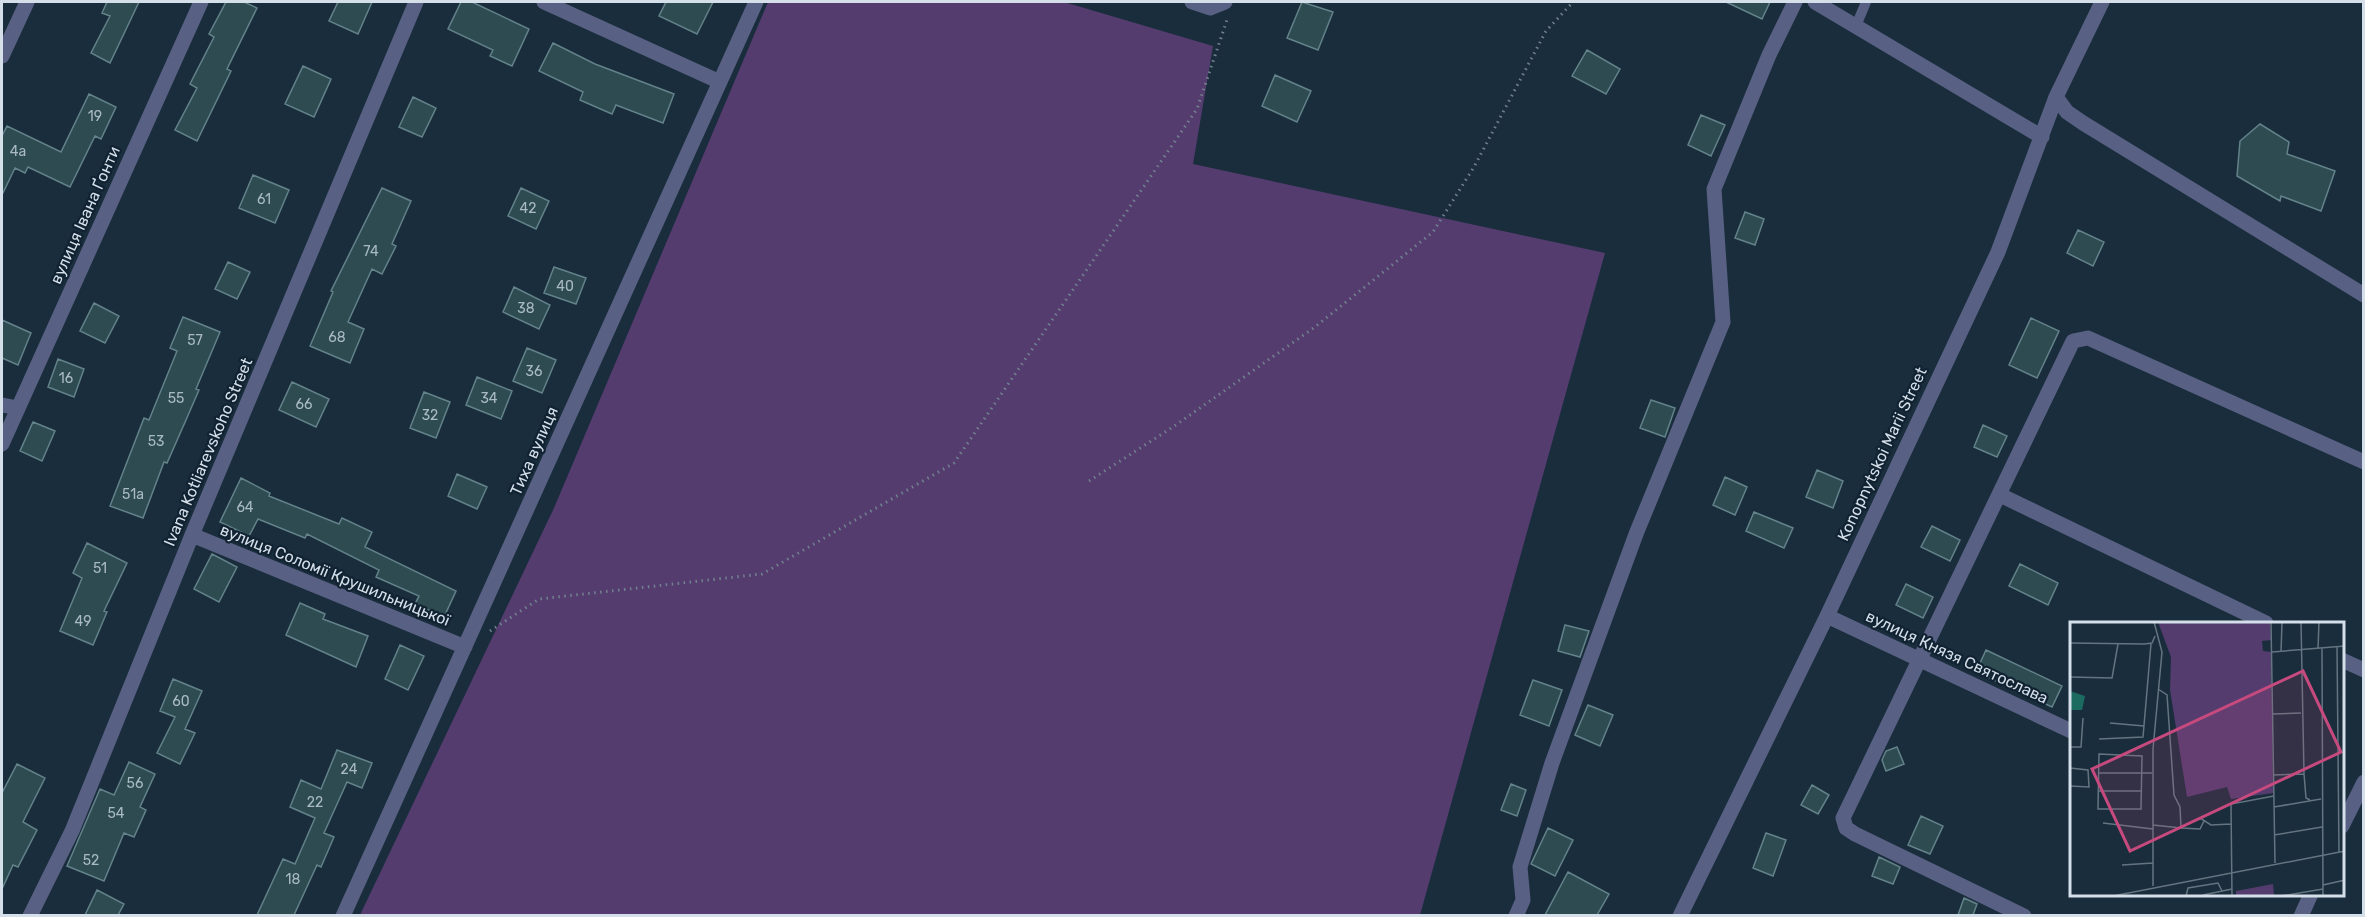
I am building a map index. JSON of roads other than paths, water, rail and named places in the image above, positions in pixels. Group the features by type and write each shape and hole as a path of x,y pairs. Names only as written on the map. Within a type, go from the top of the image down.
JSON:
{"street":[{"path":"2,56 27,2"},
{"name":"вулиця Івана Ґонти","path":"2,444 201,2"},
{"name":"Ivana Kotliarevskoho Street","path":"30,915 72,831 192,535 416,2"},
{"path":"544,2 720,82"},
{"name":"Тиха вулиця","path":"343,915 756,2"},
{"path":"1192,2 1210,8 1228,7"},
{"path":"1516,915 1523,900 1520,867 1552,763 1636,534 1723,322 1714,189 1768,56 1795,2"},
{"path":"1815,2 2042,137"},
{"name":"Konopnytskoi Marii Street","path":"1680,915 1827,616 1998,252 2056,98 2102,2"},
{"path":"2056,98 2067,112 2082,123 2364,295"},
{"path":"2024,915 1846,828 1843,818 2073,341 2088,338 2364,462"},
{"path":"2,405 18,408"},
{"path":"2000,495 2264,622"},
{"name":"вулиця Соломії Крушильницької","path":"192,535 465,647"},
{"name":"вулиця Князя Святослава","path":"1827,616 1921,658 2070,731"},
{"path":"2344,660 2364,670"},
{"path":"2344,824 2364,782"},
{"path":"2301,915 2310,896"}],"lane":[{"path":"1856,26 1866,2"}]}
